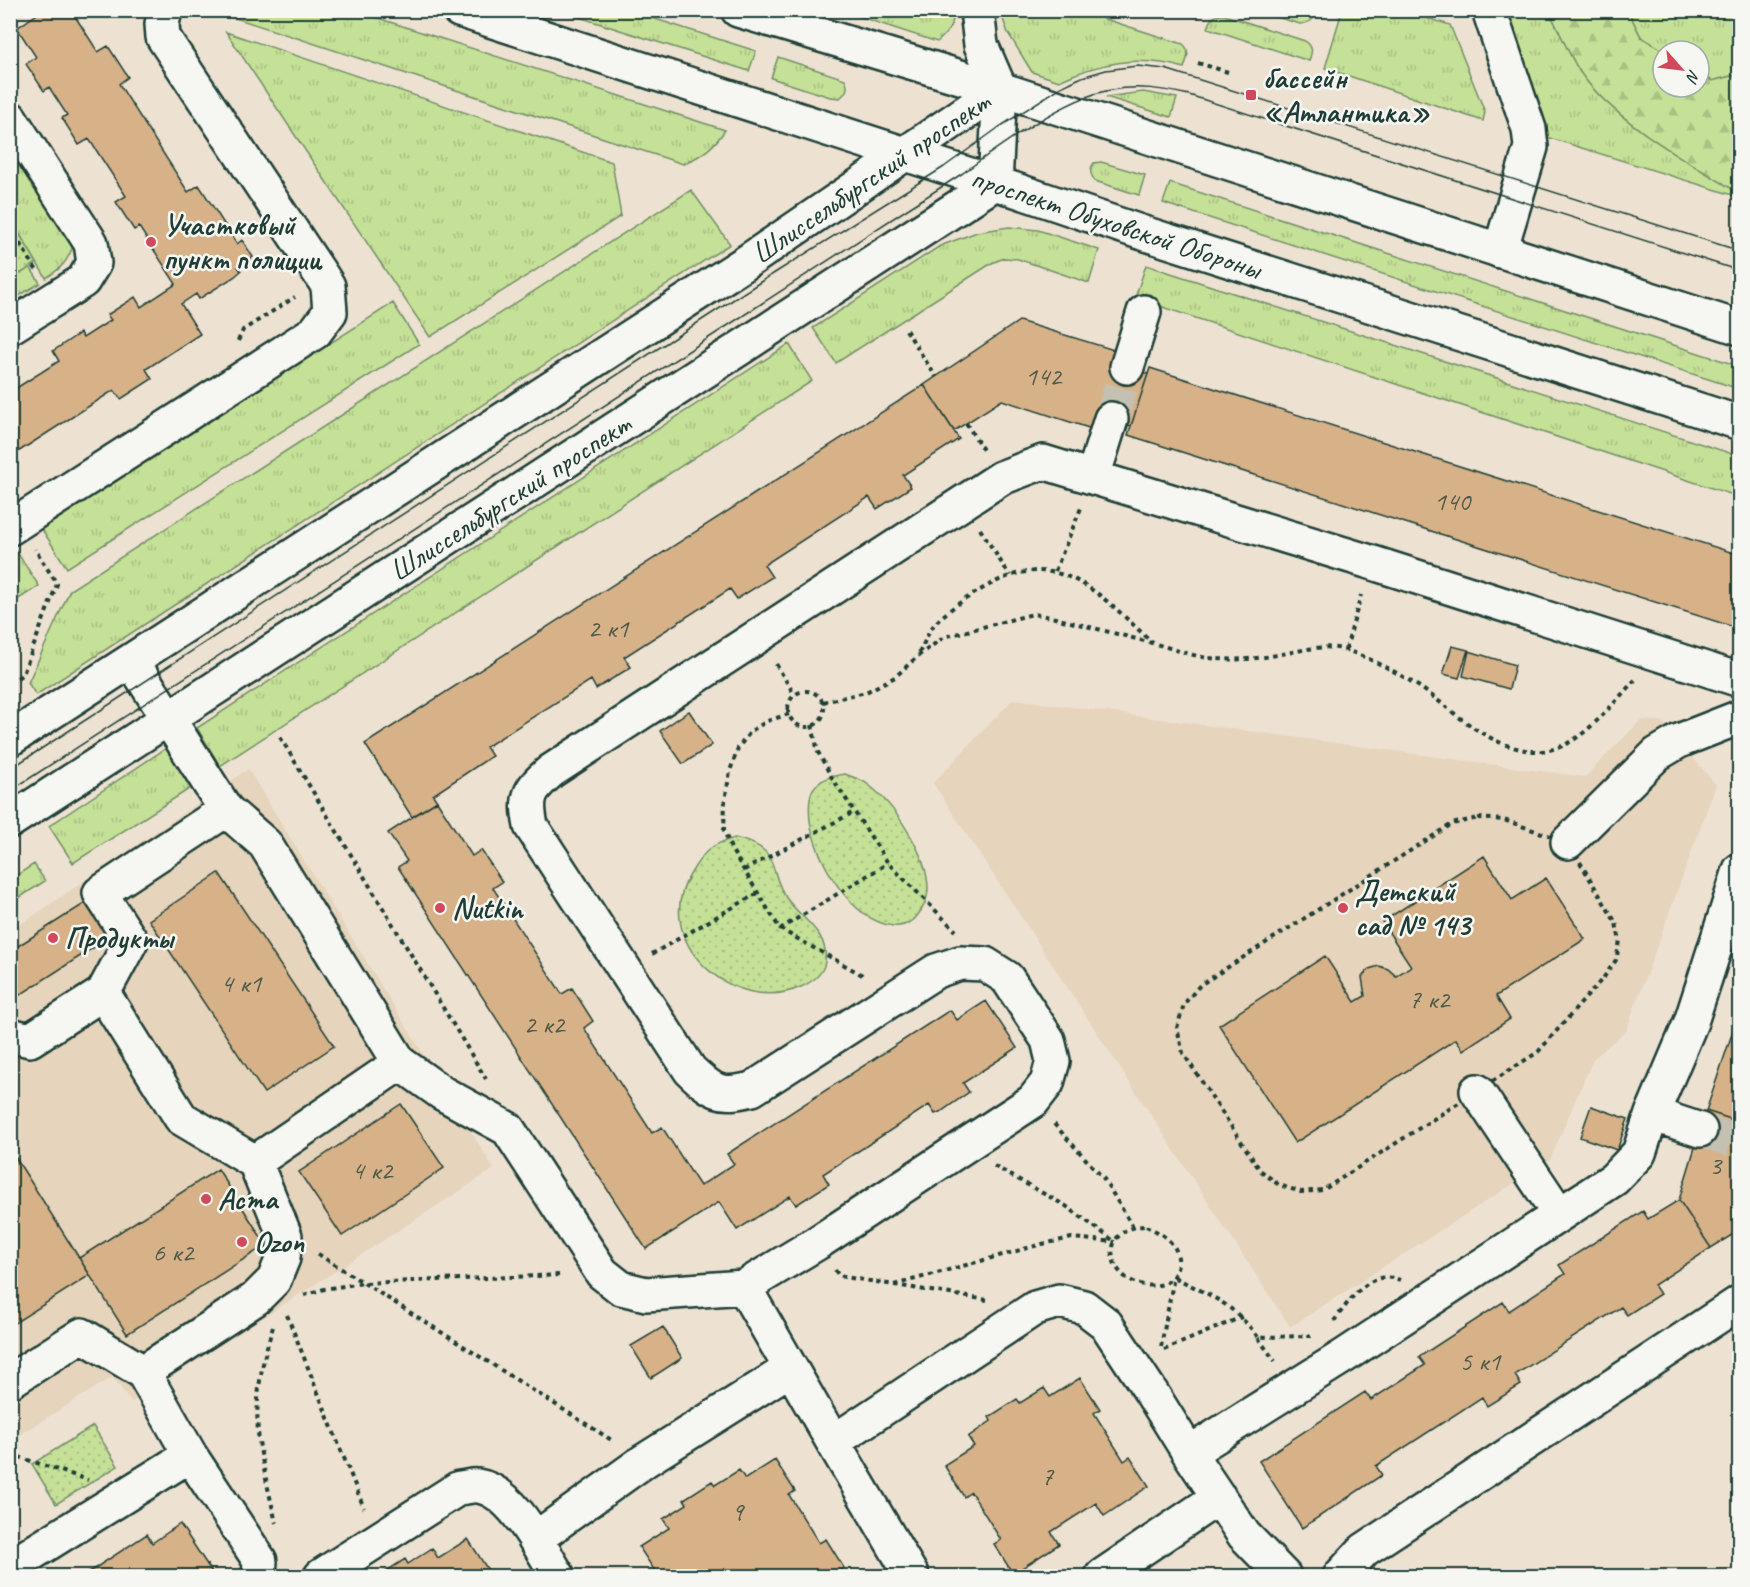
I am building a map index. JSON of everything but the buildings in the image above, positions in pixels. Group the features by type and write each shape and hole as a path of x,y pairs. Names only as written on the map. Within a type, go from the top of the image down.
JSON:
{"main road":[{"path":"14,526 315,332 330,312 328,286 163,37 162,24 165,10"},
{"name":"проспект Обуховской Обороны","path":"459,10 907,154 1140,232 1740,423"},
{"path":"738,10 1000,89 1740,328"},
{"path":"977,10 981,45 1000,89"},
{"path":"1489,10 1529,129 1530,147 1500,251"},
{"name":"Шлиссельбургский проспект","path":"10,739 731,272 1000,89"},
{"name":"Шлиссельбургский проспект","path":"10,821 994,183 1000,89"},
{"path":"10,118 91,243 94,263 83,281 10,327"},
{"path":"1127,367 1144,312"},
{"path":"1093,477 1111,419"},
{"path":"132,661 226,810 266,844 400,1063 442,1094 508,1129 602,1273 621,1288 646,1294 744,1287 817,1243 1033,1101 1047,1083 1053,1061 1048,1040 1007,978 985,964 960,963 936,971 752,1089 731,1094 708,1088 690,1070 531,826 527,807 533,787 551,771 1001,478 1042,462 1371,562 1740,680"},
{"path":"1568,842 1657,754 1679,741 1740,717"},
{"path":"10,1035 30,1040 103,993 131,941 100,893 226,810"},
{"path":"1189,1453 1614,1179 1639,1153 1652,1114 1691,1022 1740,870"},
{"path":"103,993 181,1118 255,1162 285,1236 278,1291 255,1299 143,1372"},
{"path":"255,1162 400,1063"},
{"path":"1477,1092 1559,1214"},
{"path":"1652,1114 1700,1130"},
{"path":"744,1287 912,1576"},
{"path":"833,1442 1035,1308 1059,1301 1084,1307 1106,1324 1244,1535 1284,1576"},
{"path":"1340,1576 1364,1550 1740,1302"},
{"path":"10,1380 82,1335 143,1372 190,1455 260,1561 259,1576"},
{"path":"535,1539 644,1461 790,1369"},
{"path":"10,1567 190,1455"},
{"path":"321,1576 459,1488 477,1486 494,1492 510,1504 558,1576"},
{"path":"1102,1576 1219,1497"}],"path":[{"path":"1198,63 1228,72"},
{"path":"10,228 33,265"},
{"path":"906,330 936,377"},
{"path":"1055,571 1093,477"},
{"path":"964,503 1010,576"},
{"path":"10,683 23,674 57,584 14,526"},
{"path":"1346,650 1371,562"},
{"path":"918,656 933,626 959,602 990,584 1031,570 1055,571 1079,581 1099,594 1154,644"},
{"path":"823,702 866,692 895,677 944,637 1033,614 1051,616 1207,658 1241,660 1314,647 1346,650 1385,666 1422,688 1457,717 1484,734 1512,746 1536,751 1561,748 1581,735 1660,655"},
{"path":"805,690 816,693 823,702 824,714 817,723 812,725 806,727 795,723 789,714 789,703 794,694 805,690"},
{"path":"789,714 767,721 751,731 738,748 730,771 724,801 724,830 731,849 780,928 898,996"},
{"path":"812,725 818,752 831,776 888,863 971,946 985,964"},
{"path":"280,737 487,1082"},
{"path":"744,870 854,812"},
{"path":"1478,818 1504,820 1568,842 1616,923 1620,941 1616,960 1604,978 1538,1052 1323,1191 1301,1192 1279,1185 1260,1170 1184,1053 1178,1028 1184,1004 1200,985 1452,824 1478,818"},
{"path":"780,928 888,863"},
{"path":"625,970 758,893"},
{"path":"1033,1101 1104,1179 1133,1227"},
{"path":"962,1148 1066,1206 1115,1242"},
{"path":"1174,1277 1164,1284 1149,1286 1135,1282 1121,1274 1114,1265 1112,1254 1115,1242 1122,1233 1133,1227 1146,1226 1169,1239 1178,1252 1178,1264 1160,1351 1242,1317"},
{"path":"893,1285 1042,1244 1072,1238 1115,1242"},
{"path":"817,1243 839,1276 1035,1308"},
{"path":"310,1249 621,1447"},
{"path":"278,1291 324,1289 363,1283 602,1273"},
{"path":"1174,1277 1227,1304 1242,1317 1258,1337 1311,1336 1320,1332"},
{"path":"1329,1328 1358,1291 1377,1278 1393,1277 1412,1285 1431,1298"},
{"path":"278,1291 258,1398 259,1439 278,1533"},
{"path":"278,1291 376,1540"},
{"path":"10,1454 129,1494"},
{"path":"1740,1489 1740,1519"}],"shaded area":[{"name":"Детский сад № 143","path":"1013,699 1585,777 1641,720 1662,721 1716,785 1626,1031 1593,1059 1550,1160 1290,1327 933,783"},
{"path":"248,769 494,1169 131,1403 113,1377 11,1440 11,931"}],"green space":[{"path":"214,11 356,11 725,130 707,150 683,164"},
{"path":"560,11 630,11 756,51 749,71"},
{"path":"842,11 955,11 949,28 937,42"},
{"path":"1000,11 1080,11 1183,44 1188,52 1187,58 1184,68 1136,61 1105,65 1059,81 1032,72 1008,33"},
{"path":"1255,11 1318,11 1311,20 1300,24"},
{"path":"1342,11 1404,11 1450,25 1485,112 1483,121 1325,68"},
{"path":"1505,11 1549,11 1580,72 1671,151 1739,193 1739,197 1540,135"},
{"path":"1549,11 1628,11 1641,37 1651,43 1651,99 1711,99 1711,80 1739,74 1739,193 1653,139 1611,107 1594,90 1572,57"},
{"path":"1628,11 1739,11 1739,74 1711,80 1711,39 1651,39 1651,43 1641,37"},
{"path":"1221,14 1305,41 1312,50 1309,61 1208,28 1212,18"},
{"path":"226,32 612,162 621,216 430,337"},
{"path":"778,57 845,79 846,92 840,98 830,97 771,78"},
{"path":"1143,92 1177,98 1171,117 1106,97"},
{"path":"21,152 74,243 64,264 46,278 11,220 11,158"},
{"path":"1101,162 1145,175 1139,195 1095,181 1091,168 1094,163"},
{"path":"1170,183 1739,366 1739,389 1163,203"},
{"path":"691,190 730,244 36,695 28,683 70,590"},
{"path":"11,220 37,263 10,280"},
{"path":"1009,227 1038,230 1099,250 1089,283 1018,259 1004,258 992,263 836,363 813,328 940,246 977,232"},
{"path":"1146,265 1739,456 1739,497 1135,298"},
{"path":"30,267 40,283 11,301 11,280"},
{"path":"393,303 419,344 67,568 41,528"},
{"path":"789,344 812,381 220,766 197,728"},
{"path":"13,546 39,586 11,604 10,547"},
{"path":"165,749 175,756 194,786 73,863 49,826"},
{"path":"845,774 866,783 888,803 908,831 923,862 927,877 927,898 919,913 906,924 893,926 863,913 838,886 819,853 810,821 811,793 823,780"},
{"path":"735,838 761,848 767,854 787,899 819,935 823,943 825,962 822,970 813,980 801,987 775,994 750,991 725,982 705,967 689,947 681,924 681,899 691,873 700,859 714,846"},
{"path":"34,864 45,881 11,903 11,879"},
{"path":"93,1426 118,1466 56,1504 32,1464"}],"tunnel":[{"path":"1111,419 1127,367"},
{"path":"1700,1130 1740,1143"}],"tram line":[{"path":"10,769 765,279 944,167 1061,87 1082,77 1106,70 1137,66 1165,69 1740,251"},
{"path":"10,791 963,173 1034,124 1094,94 1111,90 1141,88 1189,95 1740,271"}],"place":[{"name":"бассейн «Атлантика»","path":"1251,95"},
{"name":"Участковый пункт полиции","path":"151,242"},
{"name":"Nutkin","path":"440,908"},
{"name":"Детский сад № 143","path":"1343,908"},
{"name":"Продукты","path":"53,938"},
{"name":"Аста","path":"206,1199"},
{"name":"Ozon","path":"242,1242"}]}
